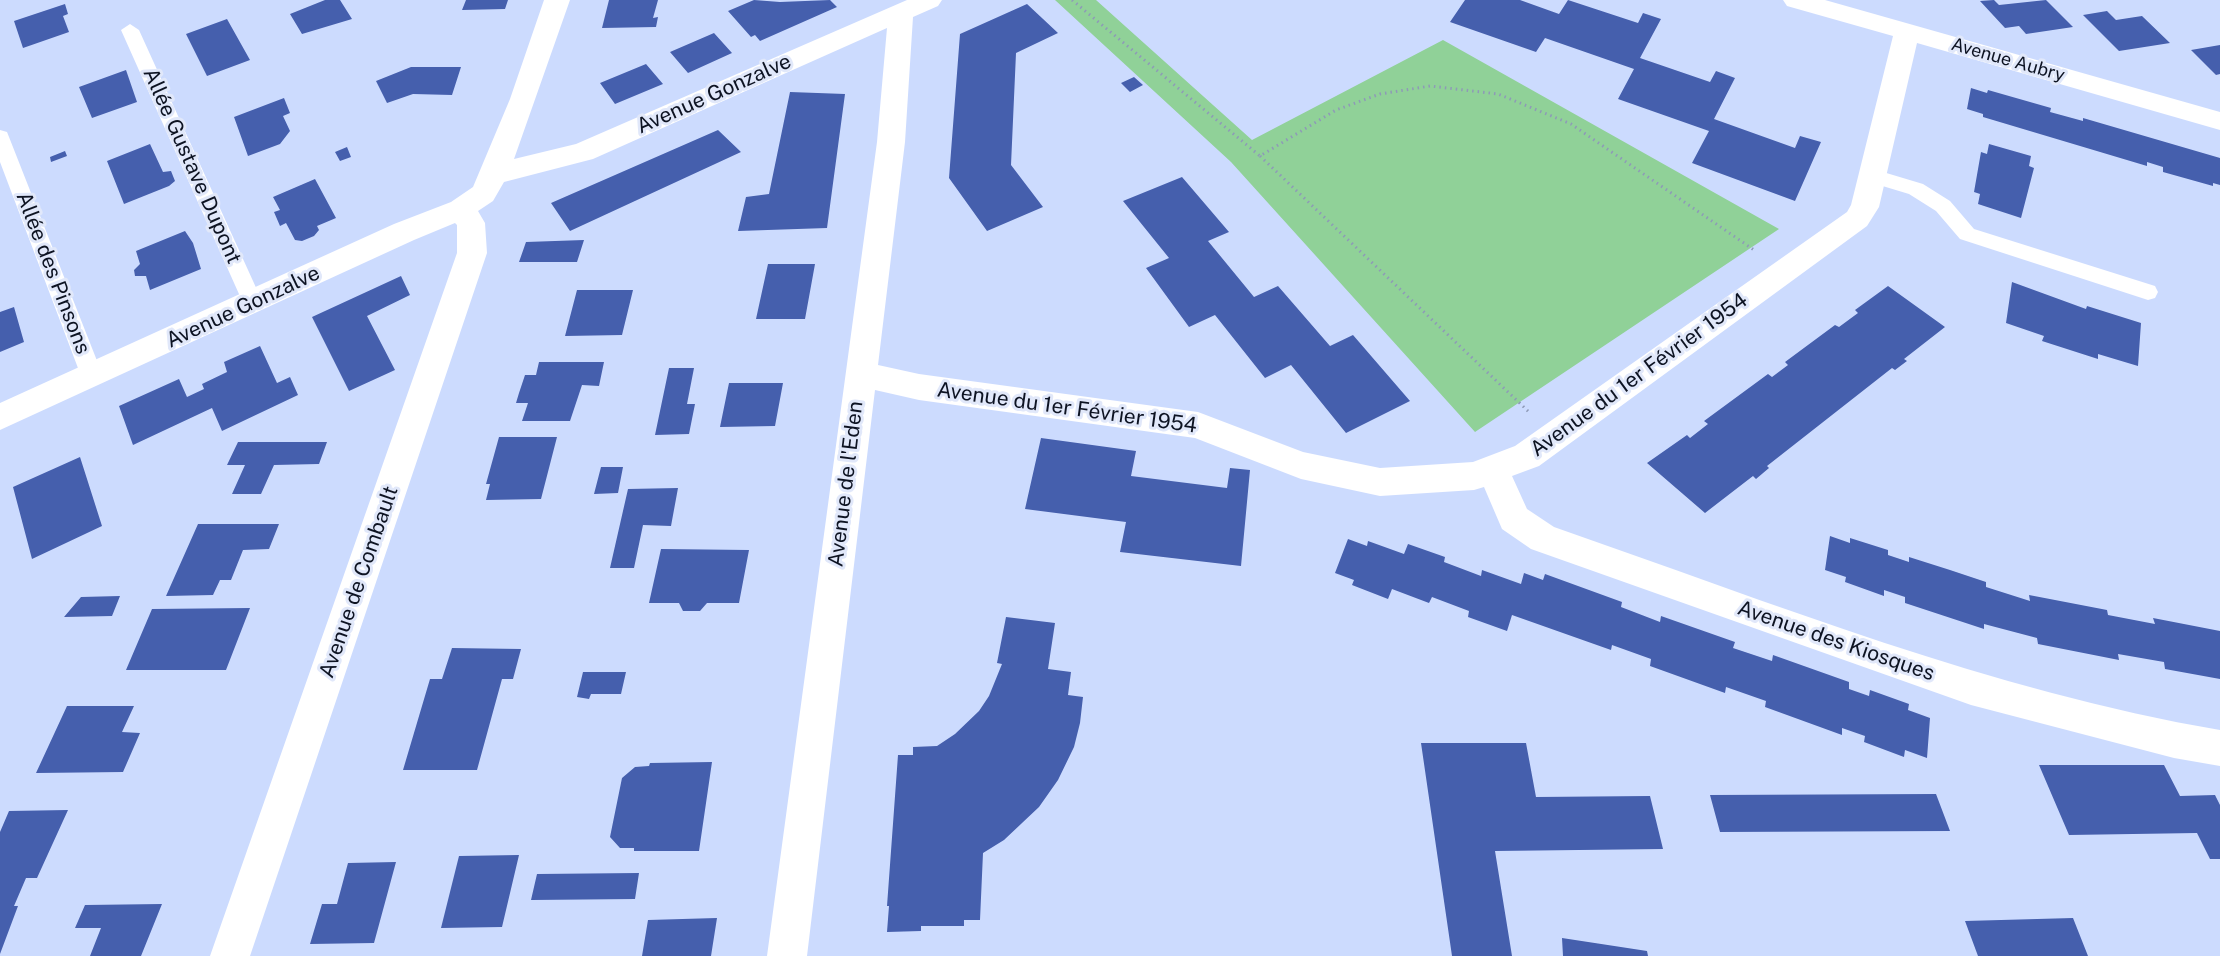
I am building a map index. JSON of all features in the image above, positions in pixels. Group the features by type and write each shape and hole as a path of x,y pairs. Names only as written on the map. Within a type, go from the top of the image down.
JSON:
{"street":[{"path":"479,192 557,0"},
{"name":"Avenue Aubry","path":"1796,0 2220,121"},
{"name":"Avenue Gonzalve","path":"0,417 254,303 404,232 479,192 582,152 915,6"},
{"name":"Avenue de l'Eden","path":"787,956 891,142 915,6"},
{"name":"Avenue du 1er Février 1954","path":"860,374 920,387 1198,425 1301,465 1380,482 1474,476 1527,456 1857,219 1865,207 1907,32"},
{"name":"Avenue de Combault","path":"230,956 472,253 471,223 479,192"},
{"name":"Avenue des Kiosques","path":"1493,469 1514,519 1543,538 1971,688 2174,740 2220,748"}],"lane":[{"name":"Allée Gustave Dupont","path":"130,30 254,303"},
{"name":"Allée des Pinsons","path":"0,137 92,376"},
{"path":"1872,176 1916,189 1943,206 1967,234 2148,292"}],"path":[{"path":"1072,0 1260,156 1555,436"},
{"path":"1260,156 1336,110 1380,93 1430,86 1498,94 1571,124 1784,271"}],"green space":[{"path":"1055,0 1096,0 1252,140 1443,40 1779,229 1475,432 1231,162"}],"building":[{"path":"325,0 340,0 352,19 302,34 290,14"},
{"path":"466,0 508,0 505,9 462,10"},
{"path":"609,0 658,0 653,18 658,17 656,27 602,28"},
{"path":"754,0 780,2 830,0 837,7 760,41 755,35 751,37 728,11"},
{"path":"1465,0 1520,0 1559,14 1568,0 1638,23 1643,13 1661,19 1640,58 1710,82 1716,71 1735,78 1714,119 1795,148 1800,136 1821,142 1795,201 1692,163 1709,131 1618,99 1634,69 1545,38 1536,52 1450,22"},
{"path":"1994,0 1999,5 2046,0 2073,27 2026,34 2019,26 2005,28 1980,1"},
{"path":"65,4 68,14 63,16 69,32 23,48 14,21"},
{"path":"1027,4 1058,33 1016,53 1011,165 1043,207 987,231 949,178 960,34"},
{"path":"2107,11 2116,20 2142,16 2170,43 2119,51 2083,15"},
{"path":"227,19 250,60 207,76 186,34"},
{"path":"714,33 732,53 688,73 670,52"},
{"path":"2220,45 2220,74 2216,75 2191,50"},
{"path":"646,64 663,84 615,104 600,83"},
{"path":"411,67 461,67 452,95 413,94 387,103 376,81"},
{"path":"126,70 137,102 92,118 79,87"},
{"path":"1134,77 1143,85 1130,92 1121,83"},
{"path":"1971,88 1987,93 1988,90 2051,108 2050,112 2083,121 2083,118 2220,158 2220,185 2213,183 2213,186 2163,172 2163,167 2147,162 2147,166 1983,117 1983,114 1967,109"},
{"path":"790,92 845,94 827,228 738,231 746,197 769,194"},
{"path":"284,98 290,113 283,116 290,131 280,144 248,156 234,117"},
{"path":"718,130 741,152 570,231 551,203"},
{"path":"150,144 163,172 171,171 175,181 169,186 124,204 107,161"},
{"path":"1989,144 2031,156 2029,166 2034,168 2021,218 1978,204 1980,194 1974,192 1981,152 1987,154"},
{"path":"347,147 351,157 340,161 335,152"},
{"path":"65,151 67,156 51,162 50,157"},
{"path":"1182,177 1229,232 1208,241 1254,297 1278,286 1330,346 1353,335 1410,401 1346,433 1291,365 1265,378 1215,315 1189,327 1146,268 1169,258 1123,201"},
{"path":"315,179 336,218 317,226 319,230 314,236 302,241 295,240 286,223 280,226 274,212 280,210 273,197"},
{"path":"185,231 193,243 201,269 150,290 146,276 135,276 134,270 140,264 136,251"},
{"path":"584,240 577,262 519,262 526,242"},
{"path":"768,264 815,264 805,319 756,319"},
{"path":"401,276 410,295 367,316 395,370 349,391 312,317"},
{"path":"2012,282 2086,309 2087,306 2141,323 2138,366 2098,354 2098,359 2042,341 2044,336 2006,323"},
{"path":"1888,286 1945,327 1904,359 1907,361 1895,370 1892,368 1767,466 1769,468 1756,479 1753,476 1705,513 1647,463 1687,435 1690,438 1708,424 1704,421 1768,374 1772,377 1788,365 1785,362 1835,325 1839,327 1858,313 1855,310"},
{"path":"577,290 633,290 622,335 565,336"},
{"path":"14,307 24,342 0,352 0,312"},
{"path":"260,346 277,383 290,377 298,395 222,431 212,408 133,445 119,406 179,379 187,397 204,389 202,384 227,372 224,362"},
{"path":"539,362 604,362 599,386 582,385 570,421 522,421 528,403 516,403 525,375 536,375"},
{"path":"669,368 694,368 687,404 695,404 689,434 655,435"},
{"path":"729,383 783,383 775,426 720,427"},
{"path":"499,437 557,437 541,499 486,500 490,484 486,484"},
{"path":"1041,438 1136,451 1131,476 1227,488 1230,468 1250,470 1241,566 1120,552 1126,522 1025,509"},
{"path":"238,442 327,442 319,464 274,465 261,494 232,494 245,465 227,465"},
{"path":"80,457 102,526 32,559 13,487"},
{"path":"601,467 623,467 618,493 594,494"},
{"path":"678,488 671,526 643,525 634,568 610,568 628,489"},
{"path":"198,524 279,524 269,549 243,550 231,580 220,580 213,595 166,596"},
{"path":"1830,536 1850,543 1850,538 1888,550 1888,555 1909,562 1909,557 1950,570 1986,582 1986,587 2030,601 2029,595 2107,610 2108,615 2155,624 2153,618 2220,631 2220,679 2165,669 2164,662 2118,654 2119,660 2038,644 2037,638 1984,624 1984,629 1905,603 1905,597 1884,590 1884,596 1845,582 1846,577 1825,570"},
{"path":"1348,539 1367,546 1368,541 1404,554 1408,544 1445,557 1444,562 1481,576 1482,570 1521,584 1524,573 1543,580 1545,574 1622,602 1621,607 1660,622 1661,616 1735,642 1733,648 1772,661 1773,655 1849,682 1849,689 1869,696 1870,690 1909,704 1908,710 1930,718 1927,758 1905,750 1904,757 1864,742 1865,736 1842,728 1842,735 1765,707 1766,701 1726,687 1725,693 1650,666 1651,659 1612,645 1611,650 1512,615 1507,631 1468,617 1469,611 1432,597 1429,603 1392,589 1388,599 1352,585 1354,580 1335,573"},
{"path":"661,549 749,550 739,603 707,603 700,611 683,611 679,603 649,603"},
{"path":"120,596 112,616 64,617 81,597"},
{"path":"250,608 226,670 126,670 152,609"},
{"path":"1006,617 1055,623 1048,669 1071,672 1068,695 1083,697 1074,747 1058,780 1039,807 1004,840 983,853 980,920 964,920 964,926 921,926 921,931 887,932 898,755 913,755 913,747 937,746 955,734 979,711 989,696 1002,664 997,663"},
{"path":"452,648 521,649 513,679 502,679 477,770 403,770 430,679 442,679"},
{"path":"583,672 626,672 621,694 591,694 589,699 577,697"},
{"path":"67,706 134,706 122,732 140,733 123,772 36,773"},
{"path":"1421,743 1526,743 1536,797 1650,796 1663,849 1495,851 1512,956 1452,956"},
{"path":"712,762 699,851 634,851 634,848 620,848 610,837 622,778 635,767 649,766 650,763"},
{"path":"2039,765 2164,765 2180,796 2215,795 2220,805 2220,859 2210,859 2197,833 2069,835"},
{"path":"1936,794 1950,831 1720,832 1710,795"},
{"path":"68,810 37,878 26,878 14,906 18,906 0,954 0,832 9,811"},
{"path":"519,855 502,927 441,928 459,856"},
{"path":"396,862 374,943 310,944 322,904 337,904 348,863"},
{"path":"639,873 635,899 531,900 537,874"},
{"path":"162,904 141,956 90,956 101,928 75,928 85,905"},
{"path":"717,918 711,956 642,956 648,920"},
{"path":"2073,918 2088,956 1978,956 1965,921"},
{"path":"1562,938 1647,951 1648,956 1563,956"}]}
